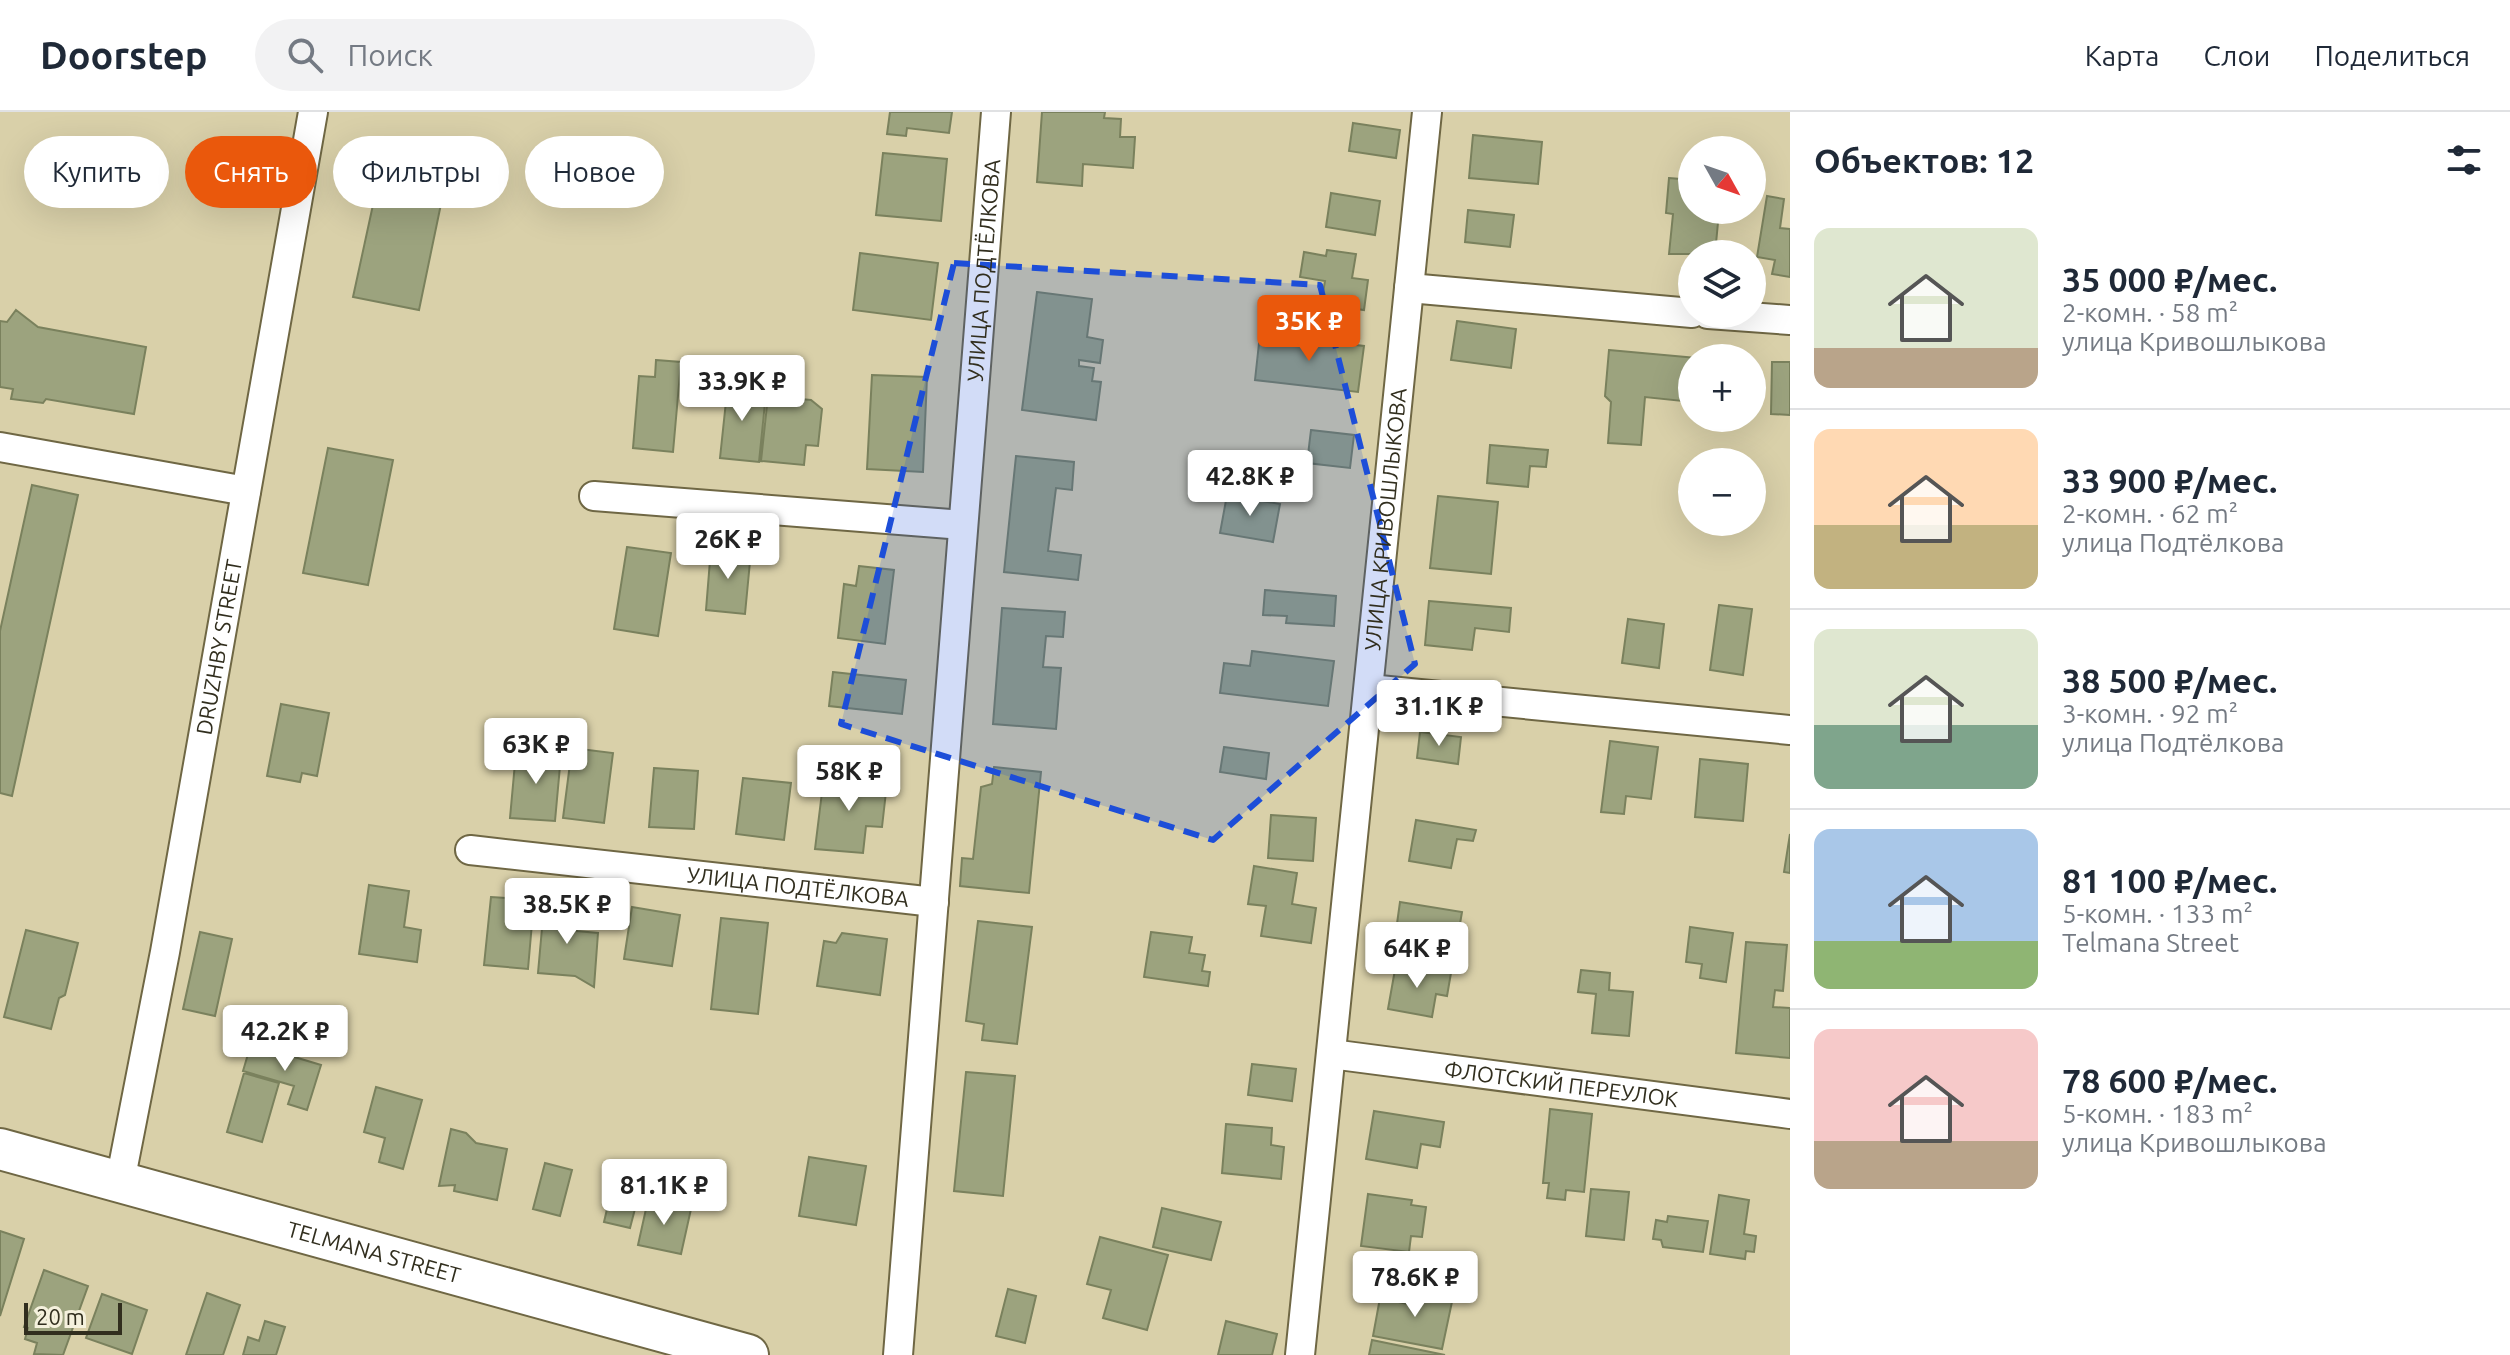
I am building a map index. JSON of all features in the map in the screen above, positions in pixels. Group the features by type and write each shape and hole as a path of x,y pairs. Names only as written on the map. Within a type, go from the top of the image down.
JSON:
{"main road":[{"name":"TELMANA STREET","path":"0,1149 748,1355"}],"street":[{"name":"DRUZHBY STREET","path":"120,1182 170,921 313,112"},
{"name":"УЛИЦА ПОДТЁЛКОВА","path":"898,1355 996,112"},
{"name":"УЛИЦА КРИВОШЛЫКОВА","path":"1300,1355 1427,112"},
{"path":"1409,288 1678,312"},
{"path":"1766,318 1790,320"},
{"path":"0,447 246,491"},
{"path":"594,496 963,525"},
{"path":"1369,689 1790,730"},
{"name":"УЛИЦА ПОДТЁЛКОВА","path":"470,850 934,902"},
{"name":"ФЛОТСКИЙ ПЕРЕУЛОК","path":"1331,1054 1790,1114"}],"highlighted area":[{"path":"954,263 1320,285 1415,664 1213,840 841,724"}],"building":[{"path":"890,112 952,112 949,133 907,128 906,136 887,134"},
{"path":"1042,112 1105,112 1104,118 1121,119 1120,137 1135,137 1133,168 1083,164 1082,186 1037,182"},
{"path":"1353,123 1400,130 1396,158 1349,151"},
{"path":"1473,135 1542,142 1538,184 1469,178"},
{"path":"883,153 947,159 941,221 876,215"},
{"path":"1669,178 1678,179 1678,224 1718,224 1716,240 1678,240 1678,254 1669,254 1673,214 1666,213"},
{"path":"1331,193 1380,201 1375,235 1326,227"},
{"path":"1767,196 1784,199 1780,228 1790,229 1790,277 1772,274 1775,260 1766,258 1766,240 1760,240 1762,224 1766,224"},
{"path":"372,208 440,208 419,310 353,297"},
{"path":"1468,210 1514,215 1510,247 1465,242"},
{"path":"1327,250 1356,254 1352,278 1368,280 1364,310 1321,304 1325,281 1300,277 1304,252 1326,256"},
{"path":"860,253 938,263 931,320 853,310"},
{"path":"1037,292 1092,299 1087,337 1103,340 1100,363 1079,360 1079,366 1094,368 1092,381 1101,382 1096,420 1022,410"},
{"path":"16,310 38,327 146,347 134,414 46,399 43,403 11,399 13,389 0,387 0,321 7,322"},
{"path":"1457,321 1516,329 1511,368 1451,360"},
{"path":"1260,334 1364,346 1358,392 1255,380"},
{"path":"1609,350 1678,356 1678,401 1645,397 1641,445 1608,443 1611,402 1605,396"},
{"path":"656,360 681,362 673,452 633,448 639,376 655,377"},
{"path":"1772,362 1790,362 1790,415 1771,414"},
{"path":"729,373 749,375 746,401 765,403 759,462 720,458"},
{"path":"872,375 927,377 923,472 867,469"},
{"path":"768,396 811,400 822,409 818,446 806,445 804,465 761,461"},
{"path":"1311,430 1354,435 1350,468 1307,463"},
{"path":"1490,445 1548,450 1546,467 1530,466 1528,487 1487,483"},
{"path":"328,448 393,460 368,585 303,573"},
{"path":"1016,456 1074,462 1072,490 1056,488 1048,551 1081,555 1078,580 1004,572"},
{"path":"32,485 78,495 12,796 0,793 0,631"},
{"path":"1227,495 1280,504 1273,542 1220,533"},
{"path":"1438,496 1498,502 1491,574 1430,568"},
{"path":"627,547 671,553 658,636 614,629"},
{"path":"711,548 751,551 745,614 706,610"},
{"path":"859,566 894,570 885,644 838,638 844,584 856,586"},
{"path":"1265,590 1336,596 1334,626 1286,623 1287,616 1263,615"},
{"path":"1429,601 1511,608 1509,632 1475,628 1472,650 1425,645"},
{"path":"1719,605 1752,609 1743,675 1710,670"},
{"path":"1002,608 1065,612 1063,637 1046,636 1043,667 1061,668 1056,729 993,724"},
{"path":"1628,619 1664,624 1659,668 1622,663"},
{"path":"1252,651 1334,661 1328,706 1220,693 1224,663 1250,666"},
{"path":"833,672 906,680 902,714 829,706"},
{"path":"281,704 329,713 317,776 302,773 300,782 267,776"},
{"path":"1420,732 1461,737 1458,764 1417,758"},
{"path":"1610,741 1658,747 1651,799 1626,796 1624,814 1601,812"},
{"path":"1224,747 1269,753 1266,779 1220,772"},
{"path":"572,748 613,753 604,823 563,818"},
{"path":"516,752 561,755 555,821 510,818"},
{"path":"1700,759 1748,764 1743,821 1695,817"},
{"path":"994,767 1041,772 1029,893 960,886 962,858 973,859 981,787 992,784"},
{"path":"654,768 698,771 694,829 649,827"},
{"path":"824,776 887,783 882,827 866,826 863,853 815,849"},
{"path":"743,778 791,783 784,840 736,834"},
{"path":"1271,815 1316,818 1313,861 1268,858"},
{"path":"1416,820 1476,830 1473,841 1457,839 1451,868 1409,861"},
{"path":"1790,834 1790,873 1784,872"},
{"path":"1254,866 1297,873 1292,904 1316,908 1311,943 1261,936 1266,906 1248,904"},
{"path":"369,885 409,891 404,927 421,930 417,962 359,954"},
{"path":"491,897 534,900 528,969 484,965"},
{"path":"1400,902 1462,912 1456,947 1395,938"},
{"path":"544,906 579,909 577,931 598,933 594,987 575,976 538,973"},
{"path":"632,907 680,915 672,966 624,959"},
{"path":"721,918 768,923 758,1014 711,1009"},
{"path":"978,921 1032,927 1017,1044 982,1040 984,1024 966,1021"},
{"path":"1690,927 1733,933 1726,982 1700,978 1702,964 1686,962"},
{"path":"26,930 78,943 65,995 59,998 51,1029 4,1017"},
{"path":"200,932 232,939 215,1016 183,1009"},
{"path":"1151,932 1192,937 1189,953 1205,955 1202,971 1210,972 1208,986 1144,977"},
{"path":"842,933 887,939 880,995 817,986 824,941 836,943"},
{"path":"1746,942 1787,945 1783,991 1775,990 1773,1007 1790,1008 1790,1058 1736,1053"},
{"path":"1396,964 1451,973 1447,996 1436,994 1432,1017 1388,1009"},
{"path":"1581,970 1610,973 1609,990 1633,992 1629,1036 1592,1033 1596,994 1578,992"},
{"path":"251,1044 321,1065 307,1110 288,1104 294,1086 243,1071"},
{"path":"1252,1064 1296,1069 1292,1101 1248,1095"},
{"path":"966,1072 1015,1076 1003,1196 954,1191"},
{"path":"244,1073 279,1083 262,1142 227,1132"},
{"path":"376,1087 422,1100 403,1169 379,1162 385,1138 364,1132"},
{"path":"1550,1109 1592,1114 1584,1192 1566,1190 1565,1200 1547,1198 1549,1183 1543,1183"},
{"path":"1374,1111 1444,1122 1440,1147 1421,1144 1417,1168 1366,1159"},
{"path":"1226,1124 1272,1128 1271,1145 1284,1147 1281,1179 1222,1173"},
{"path":"451,1129 466,1133 476,1143 507,1149 497,1200 454,1191 455,1185 439,1186"},
{"path":"809,1157 866,1166 856,1225 799,1216"},
{"path":"545,1163 572,1170 560,1216 533,1209"},
{"path":"615,1175 642,1182 630,1228 604,1222"},
{"path":"1591,1189 1629,1192 1624,1240 1586,1236"},
{"path":"1368,1194 1412,1200 1411,1205 1426,1207 1422,1237 1411,1236 1409,1252 1361,1246"},
{"path":"1719,1195 1749,1200 1744,1234 1756,1236 1754,1252 1746,1251 1745,1259 1710,1254"},
{"path":"648,1200 691,1209 681,1254 638,1245"},
{"path":"1162,1208 1221,1222 1211,1260 1153,1247"},
{"path":"1668,1216 1708,1221 1703,1252 1663,1247 1661,1240 1653,1239 1656,1220 1667,1222"},
{"path":"0,1231 24,1239 0,1316"},
{"path":"1100,1237 1168,1255 1147,1330 1103,1318 1111,1290 1087,1284"},
{"path":"44,1270 88,1286 63,1355 34,1354 37,1343 25,1339 28,1328 24,1327"},
{"path":"1412,1288 1453,1297 1442,1349 1373,1336 1380,1298 1408,1304"},
{"path":"1008,1289 1036,1296 1025,1343 996,1336"},
{"path":"207,1293 240,1305 223,1355 186,1355"},
{"path":"102,1294 147,1310 132,1354 86,1338"},
{"path":"265,1321 285,1327 276,1355 243,1355 248,1337 259,1341"},
{"path":"1226,1321 1277,1334 1272,1355 1218,1355"},
{"path":"1372,1340 1445,1355 1369,1355"}]}
